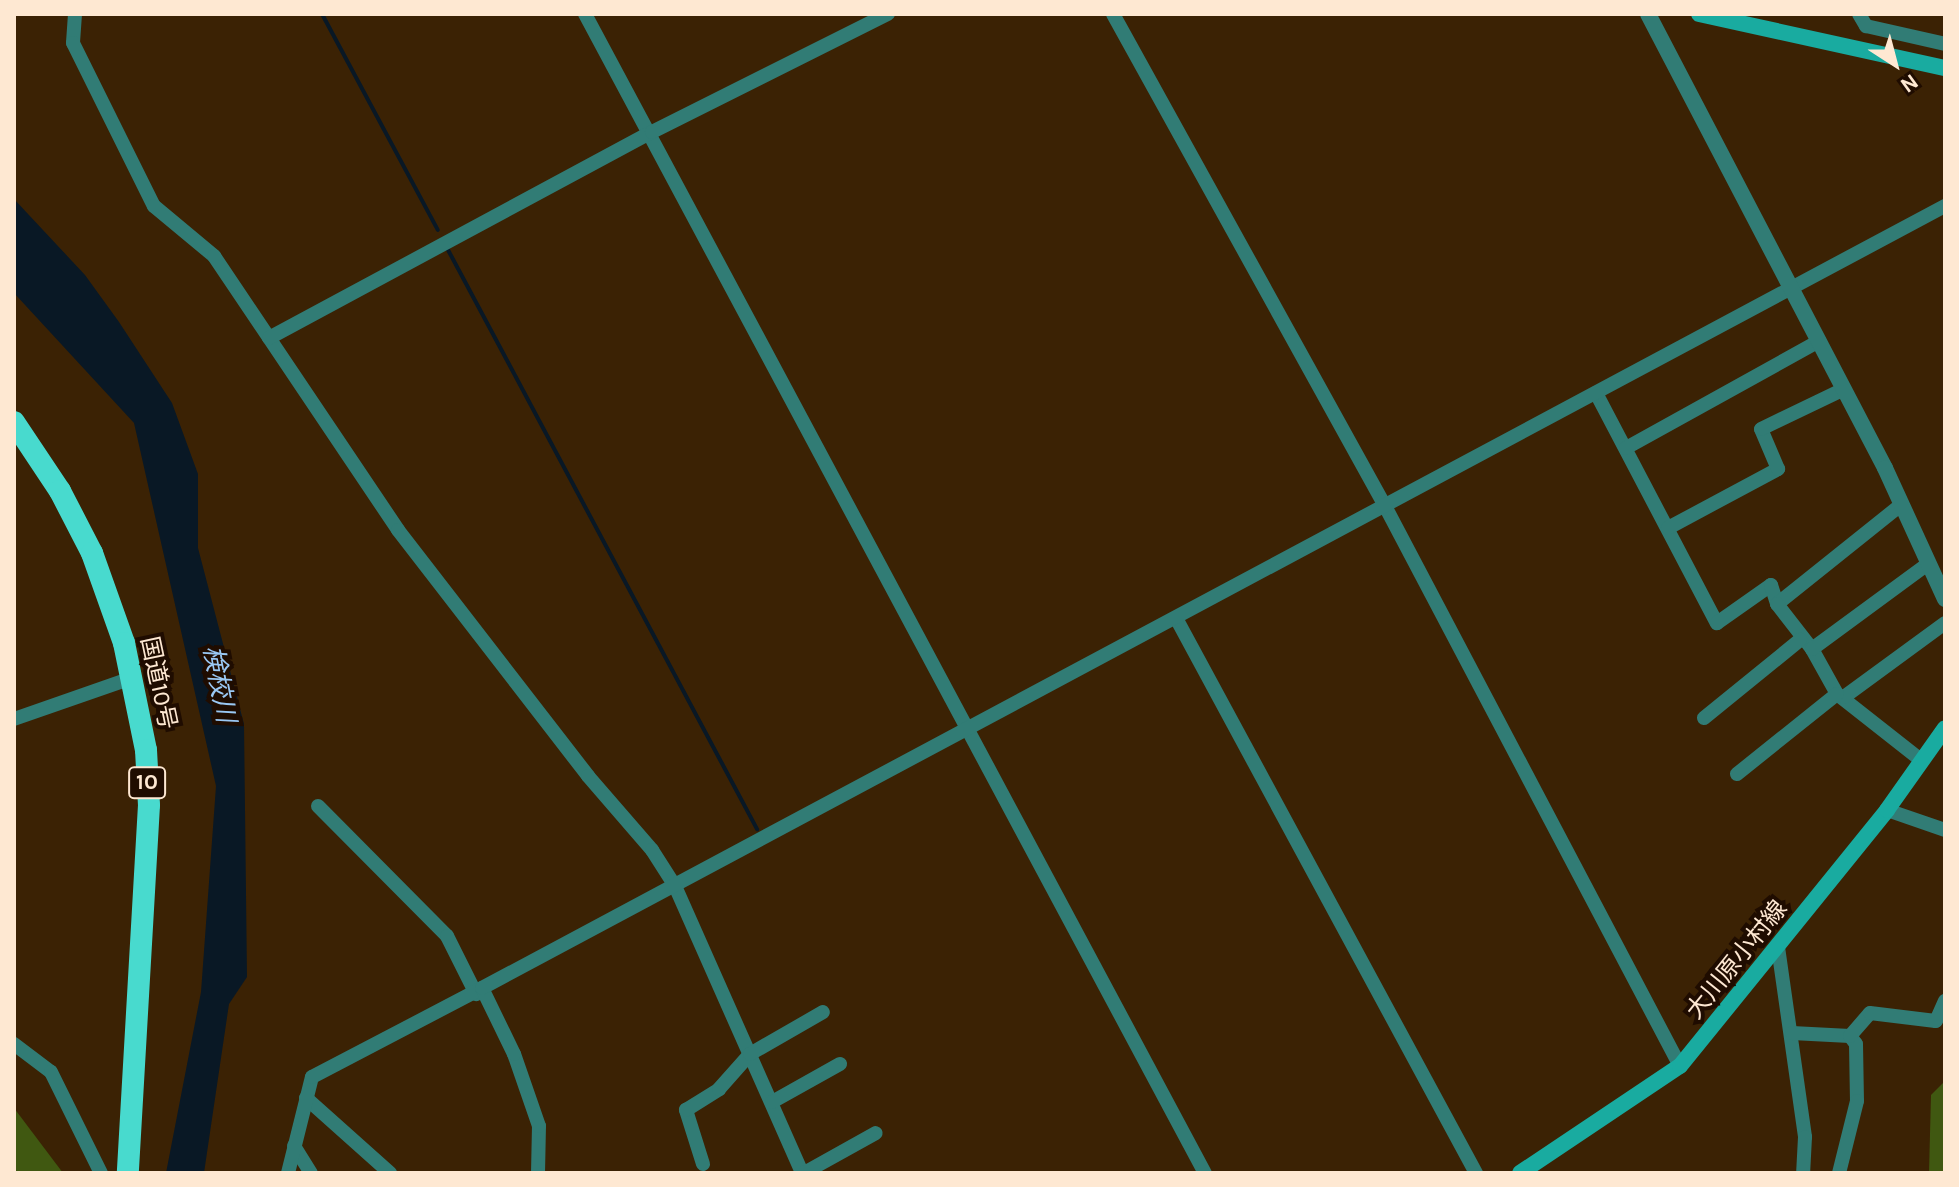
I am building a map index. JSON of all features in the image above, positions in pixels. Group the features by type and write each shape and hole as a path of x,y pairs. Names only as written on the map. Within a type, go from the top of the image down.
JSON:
{"highway":[{"name":"国道10号","path":"14,422 60,491 92,553 132,678 146,750 149,805 128,1173"}],"main road":[{"path":"1699,14 1945,68"},
{"name":"大川原小村線","path":"1520,1173 1680,1066 1887,810 1945,728"}],"street":[{"path":"75,14 77,53 154,206 214,256 398,530 588,776 652,850 675,886 803,1173 876,1133"},
{"path":"585,14 652,132 965,730 1205,1173"},
{"path":"269,338 652,132 888,14"},
{"path":"1113,14 1385,506 1680,1066"},
{"path":"1648,14 1793,288 1902,504 1945,599"},
{"path":"1859,14 1866,26 1945,44"},
{"path":"288,1173 312,1077 479,991 1945,206"},
{"path":"1626,448 1819,341"},
{"path":"1668,528 1778,469 1761,429 1844,389"},
{"path":"1596,393 1717,623 1771,585 1777,604 1840,696 1922,761"},
{"path":"1777,604 1902,504"},
{"path":"1704,718 1806,644 1929,563"},
{"path":"1176,618 1476,1173"},
{"path":"1737,774 1840,696 1945,623"},
{"path":"14,719 132,678"},
{"path":"318,806 447,936 514,1054 539,1126 538,1173"},
{"path":"1887,810 1945,830"},
{"path":"1778,947 1805,1137 1803,1173"},
{"path":"1850,1036 1870,1013 1936,1021 1945,1001"},
{"path":"703,1164 686,1110 719,1089 750,1054 823,1012"},
{"path":"1792,1033 1850,1036"},
{"path":"1839,1173 1857,1101 1856,1044 1850,1036"},
{"path":"14,1044 51,1072 101,1173"},
{"path":"772,1102 840,1064"},
{"path":"306,1098 390,1173"},
{"path":"294,1146 311,1173"}],"green space":[{"path":"1945,1081 1945,1173 1929,1173 1931,1095"},
{"path":"14,1108 63,1173 14,1173"}],"water":[{"name":"検校川","path":"14,199 85,275 119,322 172,403 198,474 198,548 244,724 247,977 229,1004 204,1173 166,1173 201,992 216,786 134,423 14,293"}],"waterway":[{"path":"322,14 438,230"},
{"path":"447,248 757,829"}]}
